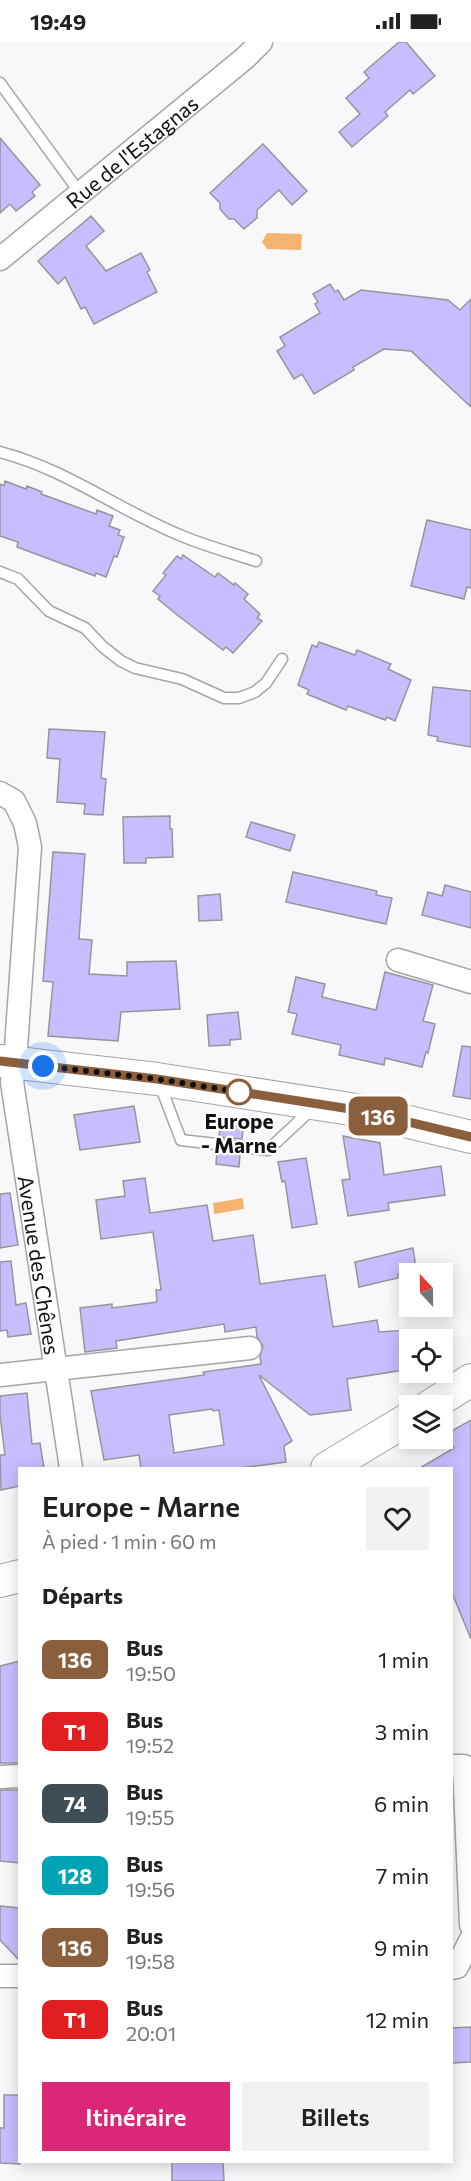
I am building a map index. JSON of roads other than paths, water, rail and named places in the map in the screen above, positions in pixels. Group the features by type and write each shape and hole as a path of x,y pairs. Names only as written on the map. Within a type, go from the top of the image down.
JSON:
{"main road":[{"path":"8,1061 157,1079 363,1111 471,1137"},
{"path":"447,1395 471,1380"},
{"path":"329,1467 399,1425"},
{"path":"0,1581 18,1576"}],"street":[{"name":"Rue de l'Estagnas","path":"0,259 245,58 261,42"},
{"name":"Avenue des Chênes","path":"0,793 14,801 25,823 30,847 8,1061 71,1467"},
{"path":"398,960 471,982"},
{"path":"0,1376 250,1348"},
{"path":"453,1766 464,1766 471,1926"},
{"path":"0,1777 18,1776"},
{"path":"453,1968 456,1967 471,1939"},
{"path":"0,1976 18,1976"}],"lane":[{"path":"0,83 80,193"},
{"path":"0,452 40,465 74,480 182,536 256,561"},
{"path":"0,572 18,579 49,611 85,628 103,647 121,661 135,668 182,679 224,698 239,698 255,692 266,683 282,659"},
{"path":"157,1079 181,1140 268,1150 318,1104"}],"place":[{"name":"Europe - Marne","path":"239,1092"}]}
